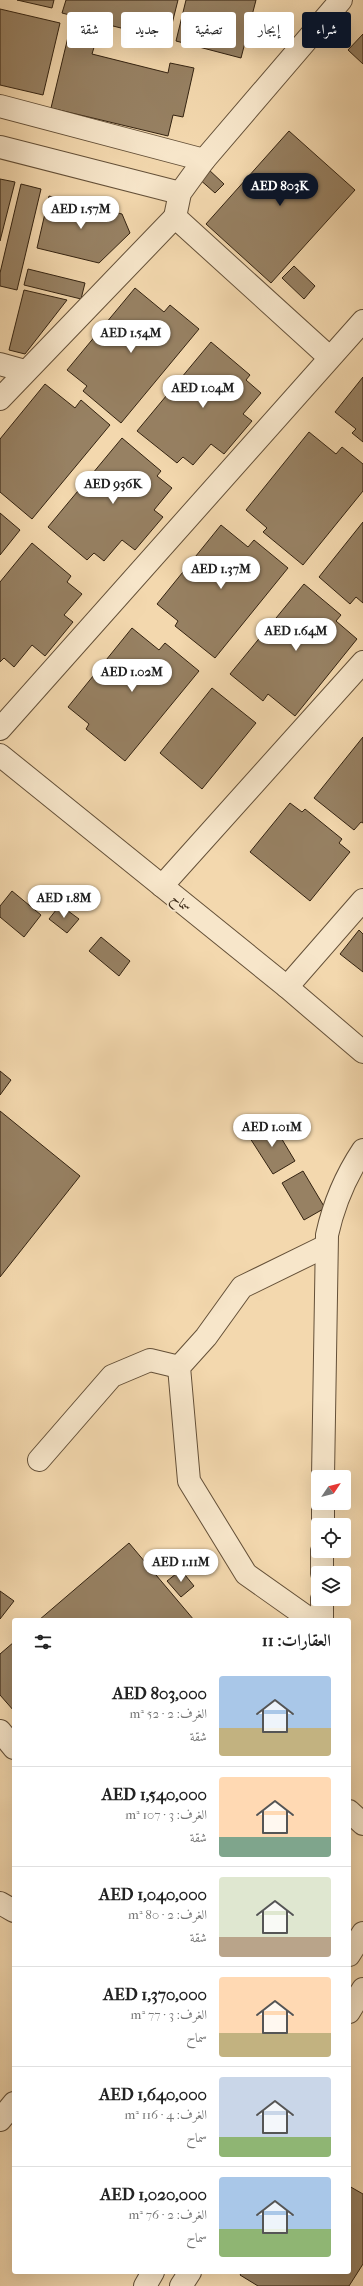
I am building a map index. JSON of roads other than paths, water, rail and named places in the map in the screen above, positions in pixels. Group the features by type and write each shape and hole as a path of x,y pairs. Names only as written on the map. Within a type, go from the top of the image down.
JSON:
{"street":[{"path":"0,399 25,371 175,217 180,192 204,160 341,0"},
{"path":"0,106 204,160"},
{"path":"0,147 180,192"},
{"path":"175,217 329,357"},
{"path":"0,728 363,320"},
{"path":"0,364 25,371"},
{"path":"162,886 363,662"},
{"name":"سماح","path":"0,755 287,987 363,1052"},
{"path":"287,987 363,900"},
{"path":"323,1470 326,1235 335,1201 350,1169 363,1150"},
{"path":"308,1618 246,1574 189,1481 179,1367 206,1337 242,1287 326,1246"},
{"path":"38,1460 112,1376 150,1360 179,1367"},
{"path":"322,1606 322,1618"},
{"path":"0,1731 12,1746"},
{"path":"351,1814 363,1824"},
{"path":"0,1903 12,1910"},
{"path":"351,1952 363,1932"},
{"path":"351,2009 363,1989"},
{"path":"0,2120 12,2105"},
{"path":"145,2286 152,2274"},
{"path":"182,2286 189,2274"}]}
